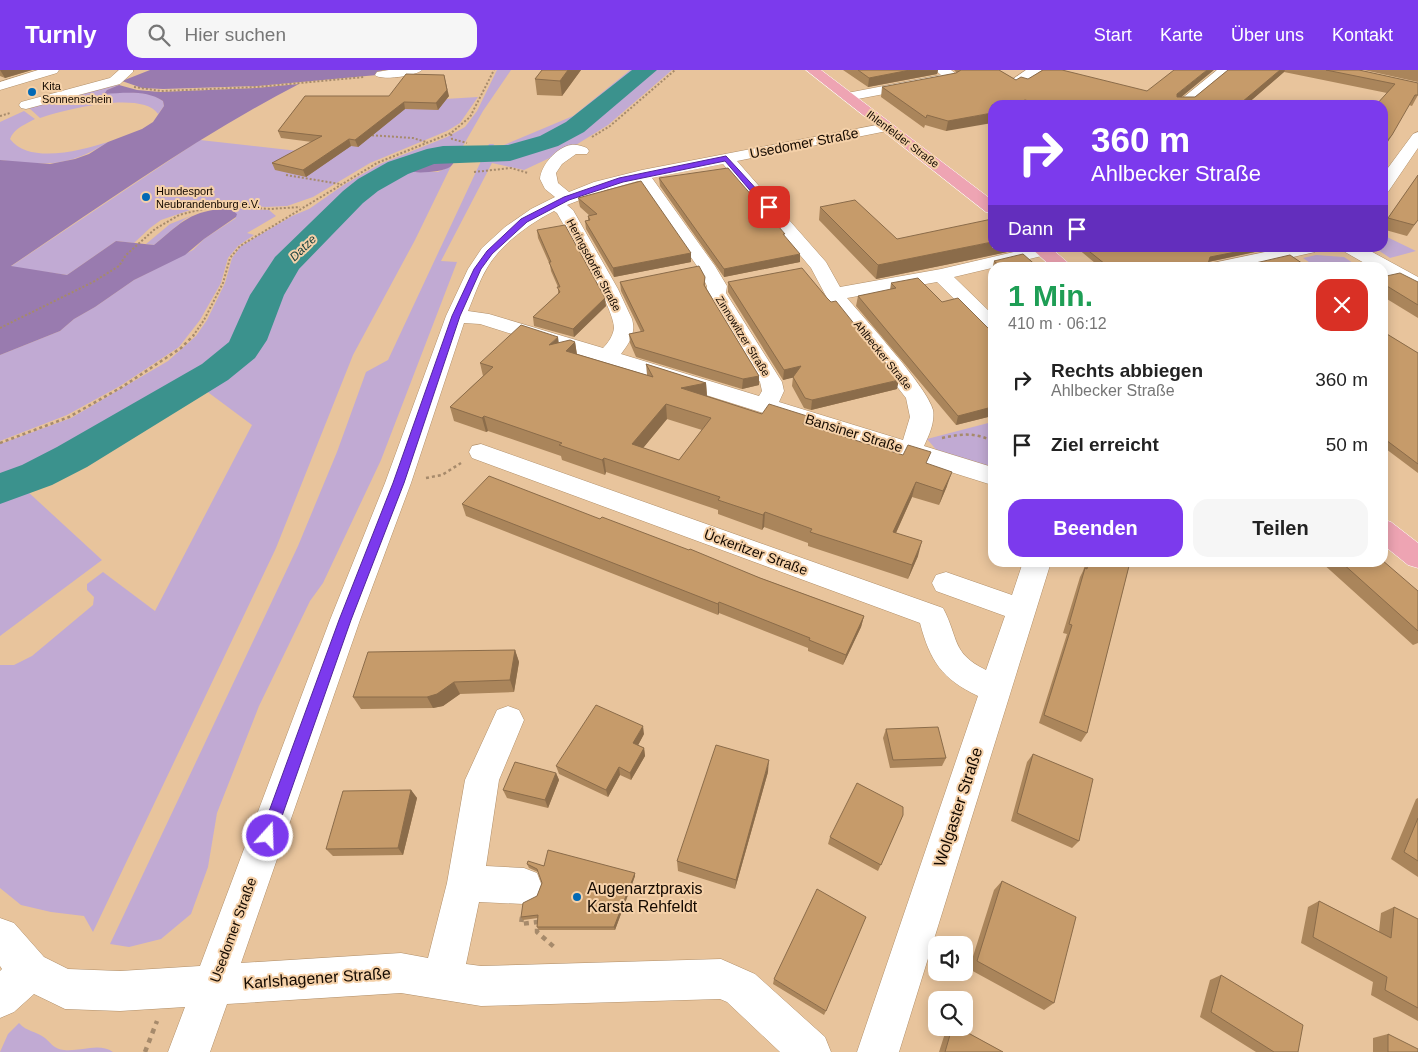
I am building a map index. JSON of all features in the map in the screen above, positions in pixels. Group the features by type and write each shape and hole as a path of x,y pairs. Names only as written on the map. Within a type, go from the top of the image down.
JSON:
{"main road":[{"name":"Ihlenfelder Straße","path":"813,70 988,205"},
{"path":"1046,252 1058,262"},
{"path":"1388,534 1418,558"}],"street":[{"path":"0,86 52,70"},
{"path":"26,105 115,81 123,76 126,70"},
{"path":"382,75 415,70"},
{"path":"848,97 953,77 942,70"},
{"path":"1017,81 1035,70"},
{"path":"1187,100 1225,70"},
{"name":"Usedomer Straße","path":"189,1052 345,620 398,483 456,316 478,269 489,252 524,221 560,201 600,186 642,175 887,126"},
{"path":"1388,180 1418,137"},
{"name":"Heringsdorfer Straße","path":"577,150 559,158 548,170 547,181 564,210 616,285 625,325 622,336 607,357"},
{"name":"Ahlbecker Straße","path":"726,158 810,268 834,294 921,405 923,412 921,423 912,444"},
{"name":"Zinnowitzer Straße","path":"642,175 697,268 726,284 716,294 771,382 773,391 766,406"},
{"path":"992,262 1030,252"},
{"path":"1242,262 1289,252"},
{"path":"1359,252 1378,262"},
{"path":"834,294 941,275 988,263"},
{"path":"1388,268 1418,284"},
{"path":"941,275 988,321"},
{"name":"Bansiner Straße","path":"456,316 482,318 766,406 912,444 988,474"},
{"name":"Ückeritzer Straße","path":"481,452 932,616 941,649 949,663 961,673 996,689"},
{"name":"Wolgaster Straße","path":"878,1052 1035,567"},
{"path":"946,583 1022,610"},
{"path":"443,979 466,883 482,780 508,720"},
{"path":"466,883 524,886"},
{"name":"Karlshagener Straße","path":"0,937 30,971 65,989 120,991 400,973 481,986 549,986 721,979 741,988 810,1052"},
{"path":"0,998 30,971"}],"path":[{"path":"0,442 69,417 122,387 173,354 193,336 223,283 230,258 240,246 303,206 378,163 451,133 470,117 494,70"},
{"path":"577,150 610,126 675,70"},
{"path":"130,86 161,91 257,87 382,75"},
{"path":"451,133 454,141 467,142"},
{"path":"367,135 413,138 427,142"},
{"path":"474,172 511,168"},
{"path":"286,175 341,184"},
{"path":"163,208 200,209 228,206 270,209 303,206"},
{"path":"0,328 93,282 119,266 126,255 164,222 200,209"},
{"path":"912,444 961,433 975,434 988,439"},
{"path":"398,483 442,475 481,452"},
{"path":"524,886 521,924 537,922 537,932 554,947 549,986"}],"shaded area":[{"path":"150,70 383,70 377,75 258,86 163,89 142,88 122,81"},
{"path":"497,70 511,70 483,111 459,153 428,156 415,161 404,171 438,172 451,166 415,240 353,355 276,548 93,932 84,916 51,912 21,905 0,888 0,665 14,665 32,656 93,605 94,597 87,590 87,584 103,572 155,611 252,425 205,390 27,491 102,560 0,636 0,444 71,418 168,361 196,336 207,320 225,283 232,258 241,246 292,216 309,209 345,184 380,164 447,137 465,127 477,111"},
{"path":"630,70 672,70 608,125 571,148 524,170 492,163 441,261 457,262 381,460 323,583 310,601 259,706 217,813 208,867 191,914 161,939 129,947 110,944 298,546 337,452 366,372 388,360 489,144 494,144 492,150 573,116"},
{"path":"116,84 119,85 107,90 152,94 163,101 164,106 158,114 149,107 136,103 102,104 40,118 28,107"},
{"path":"299,84 261,104 188,148 11,266 67,275 116,241 154,245 180,224 196,215 216,209 229,208 237,214 236,217 185,255 134,280 74,319 60,331 0,355 0,160 50,164 75,159 89,154 108,142 142,129 153,122 164,106 163,101 150,95 142,94 104,94 107,90 119,85 137,90 160,92 256,88"},
{"path":"478,97 460,123 447,131 370,163 313,197 287,206 266,207 228,204 199,207 161,220 134,243 116,241 67,275 10,267 200,140 307,152 362,104"},
{"path":"24,111 35,119 17,129 10,139 19,147 30,152 57,153 85,149 108,142 81,156 56,163 44,164 0,160 0,122"},
{"path":"459,153 450,167 439,171 409,172 398,168 427,157"},
{"path":"229,208 269,210 276,216 247,233 254,235 238,246 228,258 221,283 200,320 179,347 120,386 67,415 0,441 0,355 60,331 74,319 134,280 193,250 204,239 236,218 236,214"},
{"path":"193,215 185,219 154,245 146,244 170,224"},
{"path":"1388,237 1416,251 1390,258 1381,252 1388,252"},
{"path":"1316,255 1344,257 1352,262 1309,262 1303,258"},
{"path":"988,423 988,468 939,453 927,439"},
{"path":"19,1023 45,1038 58,1049 102,1048 113,1052 0,1052 8,1034"}],"building":[{"path":"542,70 568,70 560,81 535,79"},
{"path":"858,70 910,70 869,78"},
{"path":"961,70 999,70 1016,80 1021,77 1028,79 1043,70 1062,70 1147,91 1174,70 1207,70 1177,94 1177,97 1195,97 1228,70 1280,70 1244,100 988,100 988,114 948,121 927,115 926,118 882,87 956,73"},
{"path":"1326,70 1359,70 1418,83 1418,95 1415,95 1388,140 1388,100 1381,100 1395,84"},
{"path":"406,74 444,75 447,90 436,103 404,102 355,140 349,139 303,170 272,163 322,136 278,131 305,96 389,96"},
{"path":"728,168 800,254 724,269 659,178"},
{"path":"1418,175 1418,220 1414,225 1388,218"},
{"path":"641,181 691,253 613,268 585,221 590,220 588,216 597,214 578,198"},
{"path":"855,200 897,239 988,220 988,243 878,265 820,207"},
{"path":"565,225 605,298 573,329 533,317 560,292 557,287 560,287 549,262 551,262 537,230"},
{"path":"1090,252 1236,252 1210,257 1209,262 1102,262"},
{"path":"1023,254 1032,262 995,262 994,261"},
{"path":"1290,255 1300,262 1260,262"},
{"path":"699,266 705,277 704,285 759,376 743,379 635,347 629,334 644,331 620,282"},
{"path":"802,268 831,302 836,301 899,380 812,400 805,398 793,377 801,366 784,370 728,282"},
{"path":"1400,273 1418,282 1418,305 1388,287 1388,276"},
{"path":"918,278 942,302 958,298 988,328 988,408 958,416 858,296 896,288 891,283"},
{"path":"521,325 558,337 549,345 570,340 575,342 566,351 653,377 646,364 706,383 681,388 762,414 769,404 807,416 803,424 903,455 908,445 931,452 926,463 952,472 943,491 916,482 893,532 922,541 912,565 810,532 812,529 765,512 763,515 718,500 720,497 604,458 602,460 559,445 562,443 484,416 482,418 450,407 493,367 480,363","holes":["666,404 711,418 679,460 632,444"]},
{"path":"1388,335 1418,353 1418,464 1388,442"},
{"path":"489,476 600,519 602,517 690,549 760,578 864,616 846,655 809,640 810,638 719,602 718,604 462,504"},
{"path":"1388,565 1418,591 1418,631 1347,567 1388,567"},
{"path":"1087,567 1129,567 1087,733 1044,715 1072,625 1069,624 1085,568 1087,569"},
{"path":"515,650 510,680 454,682 437,694 427,697 353,697 368,652"},
{"path":"596,705 643,726 633,743 644,748 630,773 619,767 606,790 556,766"},
{"path":"938,727 946,758 893,760 886,729"},
{"path":"716,745 769,760 736,880 677,861"},
{"path":"1033,754 1093,779 1079,841 1017,813"},
{"path":"515,762 556,773 545,800 503,790"},
{"path":"857,783 903,807 903,815 881,865 830,837"},
{"path":"411,790 398,848 326,849 343,791"},
{"path":"1418,818 1418,861 1404,852"},
{"name":"Augenarztpraxis Karsta Rehfeldt","path":"548,850 635,873 614,927 537,927 538,915 521,917 523,903 537,896 542,883 537,869 527,864 528,861 544,866"},
{"path":"1002,881 1076,917 1054,1003 977,961"},
{"path":"817,889 866,917 826,1011 774,979"},
{"path":"1319,901 1391,938 1394,907 1418,919 1418,1008 1385,990 1387,977 1313,937"},
{"path":"1221,975 1303,1025 1298,1052 1274,1052 1211,1012"},
{"path":"1388,1034 1418,1049 1418,1052 1388,1052"},
{"path":"950,1036 973,1036 1003,1052 945,1052"}],"waterway":[{"name":"Datze","path":"0,489 37,475 72,457 215,372 242,350 249,340 267,295 286,264 353,197 368,185 398,168 427,157 443,154 510,153 549,141 575,127 646,70"}],"place":[{"name":"Kita Sonnenschein","path":"32,92"},
{"name":"Hundesport Neubrandenburg e.V.","path":"146,197"},
{"name":"Augenarztpraxis Karsta Rehfeldt","path":"577,897"}],"route":[{"path":"268,836 345,620 398,483 456,316 478,269 489,252 524,221 567,198 621,180 726,158 769,207"}]}
